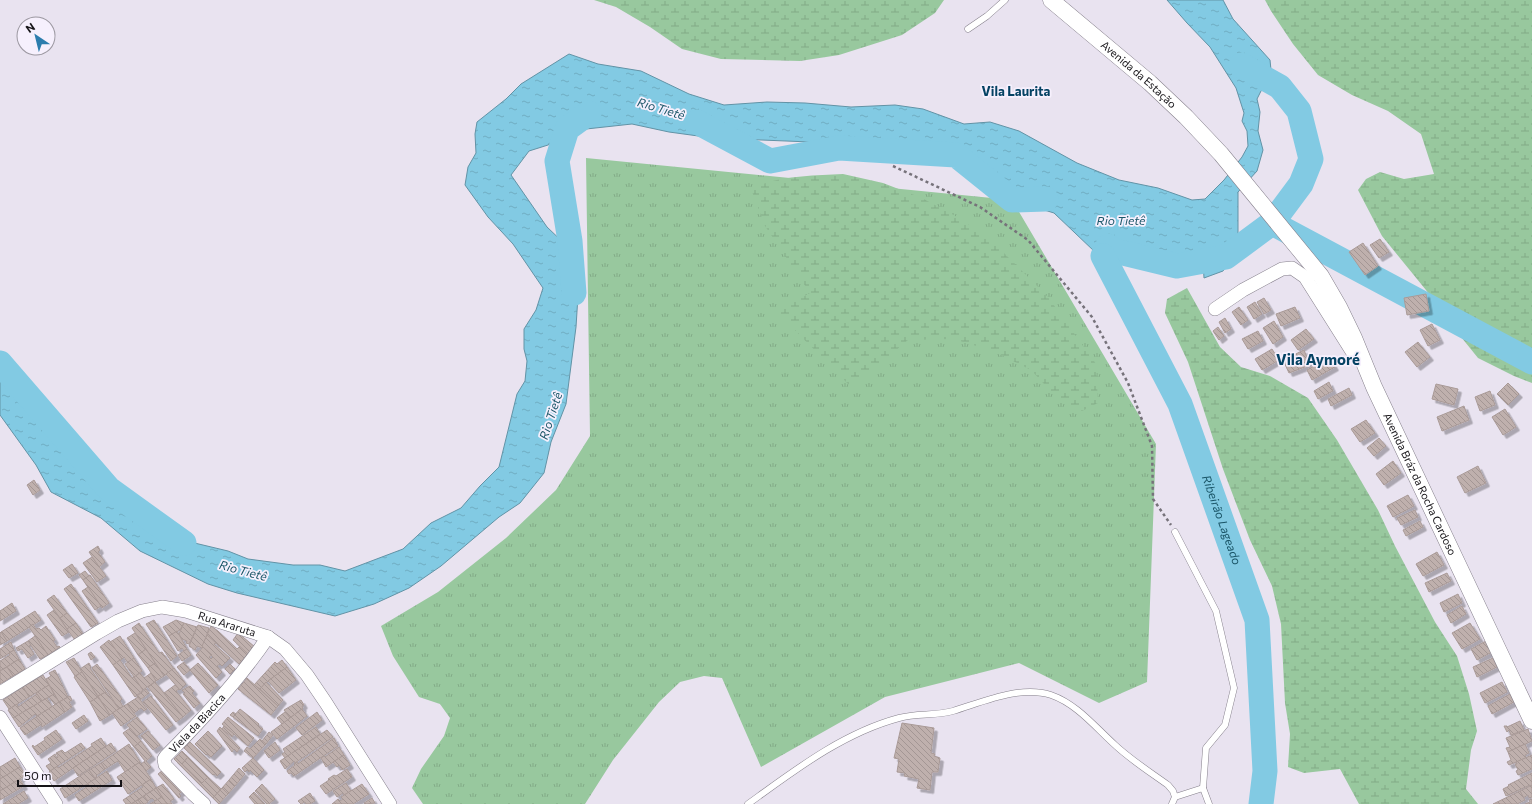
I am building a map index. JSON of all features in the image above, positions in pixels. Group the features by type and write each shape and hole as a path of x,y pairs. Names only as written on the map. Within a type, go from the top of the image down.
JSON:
{"street":[{"name":"Avenida da Estação","path":"1051,0 1150,83 1186,117 1221,154 1301,251"},
{"name":"Avenida Bráz da Rocha Cardoso","path":"1301,251 1321,276 1339,307 1430,507 1532,720"},
{"path":"1215,309 1243,290 1282,269 1292,268 1305,277 1353,353 1366,367"},
{"name":"Rua Araruta","path":"0,693 97,633 142,611 162,607 186,611 268,637 285,649 307,675 326,703 390,804"},
{"name":"Viela da Biacica","path":"204,804 192,794 165,765 164,759 194,728 236,680 268,637"},
{"path":"0,717 56,804"}],"lane":[{"path":"968,29 987,16 1005,0"},
{"path":"1176,532 1216,611 1234,688 1225,726 1206,748 1203,788 1209,804"},
{"path":"748,804 829,748 880,724 901,717 949,712 1008,695 1034,692 1050,695 1064,701 1084,715 1128,756 1168,785 1173,791 1175,797 1172,804"},
{"path":"1175,797 1203,788"}],"path":[{"path":"893,166 980,207 1028,240 1092,317 1128,383 1152,446 1153,499 1176,532"}],"green space":[{"path":"594,0 944,0 935,13 902,35 839,55 800,61 721,59 682,49 650,27 616,7"},
{"path":"1265,0 1532,0 1532,383 1514,376 1478,358 1430,295 1382,236 1358,190 1366,179 1380,172 1404,179 1434,174 1421,134 1388,111 1352,95 1318,75 1293,44"},
{"path":"586,158 1012,200 1156,444 1147,682 1099,703 1019,663 885,697 761,767 722,678 704,676 680,682 659,702 613,760 585,804 423,804 412,788 421,769 444,736 450,718 440,704 419,697 393,656 381,626 438,592 506,538 556,490 590,436"},
{"path":"843,174 883,183 922,198 959,218 991,240 1048,297 1096,364 1098,403 1082,411 1057,398 1031,370 993,351 953,339 908,340 852,388 776,311 810,293 765,226 751,189 761,184 784,179"},
{"path":"1187,288 1220,347 1241,367 1270,376 1308,398 1337,440 1378,510 1435,622 1457,656 1469,694 1477,731 1471,750 1466,789 1478,804 1359,804 1340,769 1304,773 1288,767 1290,734 1285,703 1281,624 1272,586 1250,540 1223,469 1188,362 1165,313 1167,299"}],"water":[{"name":"Rio Tietê","path":"1167,0 1223,0 1233,19 1270,60 1272,80 1261,91 1257,99 1260,112 1258,131 1263,150 1257,171 1238,192 1238,233 1236,253 1223,271 1204,278 1203,261 1187,256 1157,252 1118,263 1095,252 1054,213 1012,200 984,169 931,147 713,138 669,132 632,124 577,130 548,145 529,151 511,175 547,227 568,247 579,280 576,327 566,404 551,442 544,473 520,503 499,517 441,566 409,588 374,604 335,616 237,593 208,584 140,551 101,518 51,492 36,465 0,415 0,366 19,387 34,417 71,462 93,479 124,510 162,525 182,540 228,551 248,559 293,565 320,565 345,571 403,549 431,523 461,508 499,467 517,394 525,381 527,361 524,349 524,329 536,310 543,288 513,244 488,217 465,185 468,167 476,153 475,134 477,122 506,99 521,84 569,54 598,64 641,71 689,94 724,105 767,102 805,103 851,107 895,105 923,109 964,124 990,122 1019,131 1077,163 1119,180 1158,188 1192,200 1205,199 1224,180 1242,157 1248,146 1247,131 1242,121 1244,113 1236,88 1210,47"}],"building":[{"path":"1380,239 1389,252 1379,258 1370,245"},
{"path":"1363,243 1378,266 1365,275 1349,252"},
{"path":"1426,294 1429,311 1407,315 1404,298"},
{"path":"1264,298 1271,310 1264,314 1257,302"},
{"path":"1255,302 1262,314 1254,319 1247,307"},
{"path":"1239,307 1248,320 1241,325 1232,312"},
{"path":"1295,307 1300,318 1281,326 1276,314"},
{"path":"1225,318 1231,329 1225,333 1219,322"},
{"path":"1274,321 1283,337 1273,344 1263,328"},
{"path":"1432,324 1440,340 1428,346 1420,330"},
{"path":"1218,327 1224,336 1219,340 1213,331"},
{"path":"1306,329 1314,339 1298,350 1291,340"},
{"path":"1258,331 1263,341 1248,349 1242,339"},
{"path":"1418,342 1430,357 1417,367 1405,352"},
{"path":"1272,349 1279,360 1262,370 1255,359"},
{"path":"1304,350 1310,365 1289,373 1283,360"},
{"path":"1329,357 1335,367 1312,380 1307,370"},
{"path":"1329,382 1333,391 1318,399 1314,391"},
{"path":"1508,383 1519,394 1508,405 1497,394"},
{"path":"1436,384 1458,389 1454,405 1432,399"},
{"path":"1349,388 1352,395 1331,406 1328,399"},
{"path":"1490,391 1495,405 1480,411 1475,397"},
{"path":"1464,406 1469,420 1442,431 1437,417"},
{"path":"1505,409 1516,427 1503,435 1492,417"},
{"path":"1366,420 1375,433 1360,442 1351,429"},
{"path":"1379,438 1386,446 1374,456 1367,448"},
{"path":"1393,461 1401,473 1384,485 1376,474"},
{"path":"1478,466 1486,483 1465,493 1457,477"},
{"path":"34,480 40,490 33,495 27,485"},
{"path":"1408,495 1414,506 1393,517 1387,506"},
{"path":"1415,510 1418,517 1401,525 1397,518"},
{"path":"1420,521 1423,527 1406,536 1403,530"},
{"path":"98,546 100,550 98,552 105,562 99,567 89,552"},
{"path":"1437,552 1444,565 1423,576 1416,564"},
{"path":"92,557 106,576 97,582 83,563"},
{"path":"72,564 78,573 69,578 63,570"},
{"path":"85,571 89,576 83,580 79,575"},
{"path":"1447,573 1451,581 1429,592 1425,583"},
{"path":"90,575 109,603 102,608 83,580"},
{"path":"71,584 98,623 91,627 64,589"},
{"path":"88,587 101,606 95,610 82,591"},
{"path":"1458,594 1462,603 1444,612 1440,603"},
{"path":"54,595 67,613 60,618 47,600"},
{"path":"12,603 16,611 0,621 0,611"},
{"path":"1462,606 1466,614 1451,623 1447,615"},
{"path":"54,610 69,632 62,636 47,615"},
{"path":"35,611 41,620 7,641 1,632"},
{"path":"67,613 76,623 67,629 60,618"},
{"path":"154,620 177,656 171,661 146,624"},
{"path":"176,620 184,623 180,630 169,636 163,627"},
{"path":"76,623 83,634 75,640 67,629"},
{"path":"139,623 159,653 162,652 174,669 164,676 132,628"},
{"path":"184,623 197,627 189,644 186,643 187,641 182,639 179,634"},
{"path":"1470,623 1480,639 1462,649 1452,633"},
{"path":"33,624 36,629 39,628 41,630 46,626 55,640 53,641 57,647 60,647 48,655 29,627"},
{"path":"198,625 209,628 203,647 197,646 195,650 189,646"},
{"path":"211,626 237,649 240,646 248,654 239,664 207,635"},
{"path":"177,631 187,649 184,651 182,648 178,651 169,636"},
{"path":"1,632 7,641 0,645 0,633"},
{"path":"135,633 146,649 138,655 127,638"},
{"path":"238,633 255,647 248,654 233,640"},
{"path":"207,635 216,643 214,644 230,658 222,666 202,646"},
{"path":"35,636 48,655 40,659 28,641"},
{"path":"120,636 134,658 128,663 124,657 122,659 110,642"},
{"path":"109,640 122,659 113,665 100,647"},
{"path":"28,641 34,654 28,658 22,649 18,651 16,648"},
{"path":"1486,641 1492,652 1477,660 1471,649"},
{"path":"11,642 14,650 0,659 0,649"},
{"path":"203,647 212,655 209,657 211,659 213,657 220,664 217,666 222,672 216,678 196,655"},
{"path":"146,649 155,663 148,668 138,655"},
{"path":"187,649 191,655 182,661 178,655"},
{"path":"14,650 19,659 0,671 0,661 10,655 9,653"},
{"path":"91,652 95,657 91,660 88,654"},
{"path":"74,658 82,672 75,676 66,662"},
{"path":"134,658 142,671 134,677 125,664"},
{"path":"1493,658 1497,667 1477,677 1473,667"},
{"path":"19,659 25,669 13,676 7,667"},
{"path":"120,660 132,678 134,677 143,690 135,697 113,665"},
{"path":"282,660 287,667 260,689 254,685 275,662 277,664"},
{"path":"184,662 190,670 184,675 177,667"},
{"path":"89,663 90,668 106,692 98,696 80,669"},
{"path":"155,663 164,676 156,681 148,668"},
{"path":"198,663 218,685 209,693 190,670"},
{"path":"97,664 122,699 120,701 123,707 119,709 92,668"},
{"path":"230,664 235,669 230,674 225,669"},
{"path":"7,667 13,676 0,684 0,671"},
{"path":"287,667 296,680 279,693 268,681"},
{"path":"174,668 186,684 180,690 166,674"},
{"path":"55,670 68,697 59,702 46,679 51,676 49,673"},
{"path":"82,672 98,697 90,702 74,677"},
{"path":"140,673 144,678 151,673 156,681 143,690 134,677"},
{"path":"43,675 49,685 29,697 23,687"},
{"path":"247,678 278,706 271,715 238,689"},
{"path":"155,682 183,717 176,722 148,687"},
{"path":"266,682 283,700 278,706 260,689"},
{"path":"1502,682 1507,692 1485,703 1480,693"},
{"path":"49,685 54,694 42,701 36,693"},
{"path":"175,685 179,689 176,691 191,710 183,717 164,693"},
{"path":"190,686 194,691 192,693 200,703 194,708 183,694 185,693 182,690"},
{"path":"23,687 29,697 9,709 3,700"},
{"path":"146,689 149,693 140,700 137,696"},
{"path":"106,692 119,709 110,715 98,696"},
{"path":"37,694 42,701 13,718 8,710 17,704 18,707"},
{"path":"54,694 59,702 55,705 49,697"},
{"path":"1510,694 1514,702 1492,714 1488,706"},
{"path":"70,696 72,700 69,702 72,707 65,712 59,702"},
{"path":"151,696 173,725 166,730 143,702"},
{"path":"98,697 110,715 100,721 90,702"},
{"path":"138,697 147,709 144,711 141,708 134,713 127,704"},
{"path":"47,698 52,707 37,716 35,714 19,727 13,718"},
{"path":"301,700 304,705 302,706 303,708 290,718 284,710"},
{"path":"59,702 65,712 42,727 42,724 36,717"},
{"path":"127,704 136,716 121,726 112,713"},
{"path":"240,709 263,729 258,736 233,717"},
{"path":"302,709 307,716 277,739 271,732"},
{"path":"233,712 236,714 233,717 230,715"},
{"path":"285,712 290,718 282,724 277,718"},
{"path":"317,712 322,720 302,735 296,728"},
{"path":"84,715 88,721 76,729 72,723"},
{"path":"36,717 42,724 25,735 20,728"},
{"path":"137,717 147,729 137,736 127,725"},
{"path":"228,717 254,738 248,746 222,724"},
{"path":"1520,721 1524,730 1511,735 1509,730 1507,732 1504,726 1507,727"},
{"path":"902,723 934,728 931,753 940,758 938,772 932,772 930,790 917,788 919,779 904,776 905,773 897,772 899,759 894,758"},
{"path":"224,726 234,734 232,737 222,729"},
{"path":"220,727 240,748 237,752 234,749 232,752 217,731"},
{"path":"316,727 320,734 285,758 282,754 285,752 283,749"},
{"path":"130,728 141,741 134,747 123,733"},
{"path":"1528,729 1532,741 1508,752 1506,748 1510,747 1506,738"},
{"path":"56,730 62,739 38,755 32,746 33,745 34,747 45,740 44,738"},
{"path":"327,730 333,737 295,763 294,761 285,769 280,761"},
{"path":"148,731 160,745 153,750 141,736"},
{"path":"208,731 222,746 211,757 207,754 206,755 195,744"},
{"path":"269,732 273,735 266,744 262,741"},
{"path":"101,738 106,746 54,781 49,772 57,766 58,768 92,746 91,744"},
{"path":"334,738 338,746 294,776 291,773 289,774 287,771 295,765 294,764 297,762 298,764"},
{"path":"260,739 266,744 253,758 244,751 247,747 250,749"},
{"path":"141,741 152,756 146,761 151,767 146,771 141,764 145,761 134,747"},
{"path":"190,742 221,772 217,776 214,774 213,775 184,748"},
{"path":"275,742 280,750 269,758 264,751"},
{"path":"81,743 85,748 50,771 46,766 51,763 48,759 55,754 57,758 58,757 56,753 62,750 65,753"},
{"path":"111,743 116,751 78,776 73,768"},
{"path":"129,744 140,762 125,772 118,761 105,769 101,763"},
{"path":"1525,744 1529,753 1525,755 1526,758 1509,765 1507,762 1511,760 1508,752"},
{"path":"339,747 344,755 326,767 321,758 324,756 325,757"},
{"path":"182,751 188,757 182,764 202,783 208,777 221,789 213,798 174,759"},
{"path":"344,755 350,765 342,770 339,765 337,767 333,762"},
{"path":"1532,755 1532,769 1518,775 1516,771 1518,770 1515,764 1517,764 1516,762"},
{"path":"188,757 208,777 202,783 182,764"},
{"path":"15,758 20,767 0,779 0,767"},
{"path":"253,758 264,770 257,777 250,770 249,772 247,770 245,772 242,768"},
{"path":"140,762 151,779 128,794 117,777"},
{"path":"101,763 105,769 95,778 89,770"},
{"path":"20,767 26,775 0,791 0,779"},
{"path":"239,768 245,774 235,786 229,780"},
{"path":"164,769 185,789 179,794 181,796 179,798 158,774"},
{"path":"347,769 352,777 326,794 320,786 334,775 336,776"},
{"path":"89,770 95,779 65,798 60,789"},
{"path":"107,771 112,780 79,801 75,795 88,786 87,784"},
{"path":"1532,773 1532,786 1530,785 1506,796 1503,789"},
{"path":"20,779 24,786 0,800 0,791"},
{"path":"151,779 156,788 131,804 126,804 123,800 143,787 142,785"},
{"path":"229,780 235,786 228,794 222,788"},
{"path":"346,783 351,791 344,795 343,793 337,797 333,791"},
{"path":"163,784 174,799 170,801 172,804 167,804 156,788"},
{"path":"262,784 275,799 269,804 267,804 255,791"},
{"path":"362,784 369,794 353,804 332,804 338,799 340,801 343,799 341,797"},
{"path":"1532,786 1532,797 1529,798 1528,795 1523,798 1520,791"},
{"path":"156,788 162,797 155,801 152,798 148,801 144,796"},
{"path":"222,788 228,794 219,804 213,798"},
{"path":"24,791 28,798 18,804 3,804"},
{"path":"1520,791 1525,800 1517,804 1493,804"},
{"path":"254,792 265,804 255,804 249,797"},
{"path":"310,793 315,801 310,804 306,804 305,802 301,804 298,801"},
{"path":"144,796 148,802 141,804 138,800"},
{"path":"162,797 167,804 150,804 155,801"},
{"path":"372,798 375,803 364,803"},
{"path":"1532,799 1532,804 1525,804 1530,802 1529,800"},
{"path":"138,800 141,804 131,804"}],"waterway":[{"name":"Rio Tietê","path":"1108,246 1111,250 1177,266 1226,257 1272,223 1301,184 1311,159 1299,111 1280,87 1241,65"},
{"name":"Rio Tietê","path":"574,293 570,241 557,161 567,129 589,113"},
{"name":"Rio Tietê","path":"697,122 770,161 839,148 956,155 1012,200 1046,199"},
{"path":"1272,223 1532,362"},
{"name":"Ribeirão Lageado","path":"1103,256 1180,404 1257,620 1265,771 1261,804"},
{"name":"Rio Tietê","path":"0,363 109,489 184,543"}],"district":[{"name":"Vila Laurita","path":"1016,91"},
{"name":"Vila Aymoré","path":"1318,360"}]}
